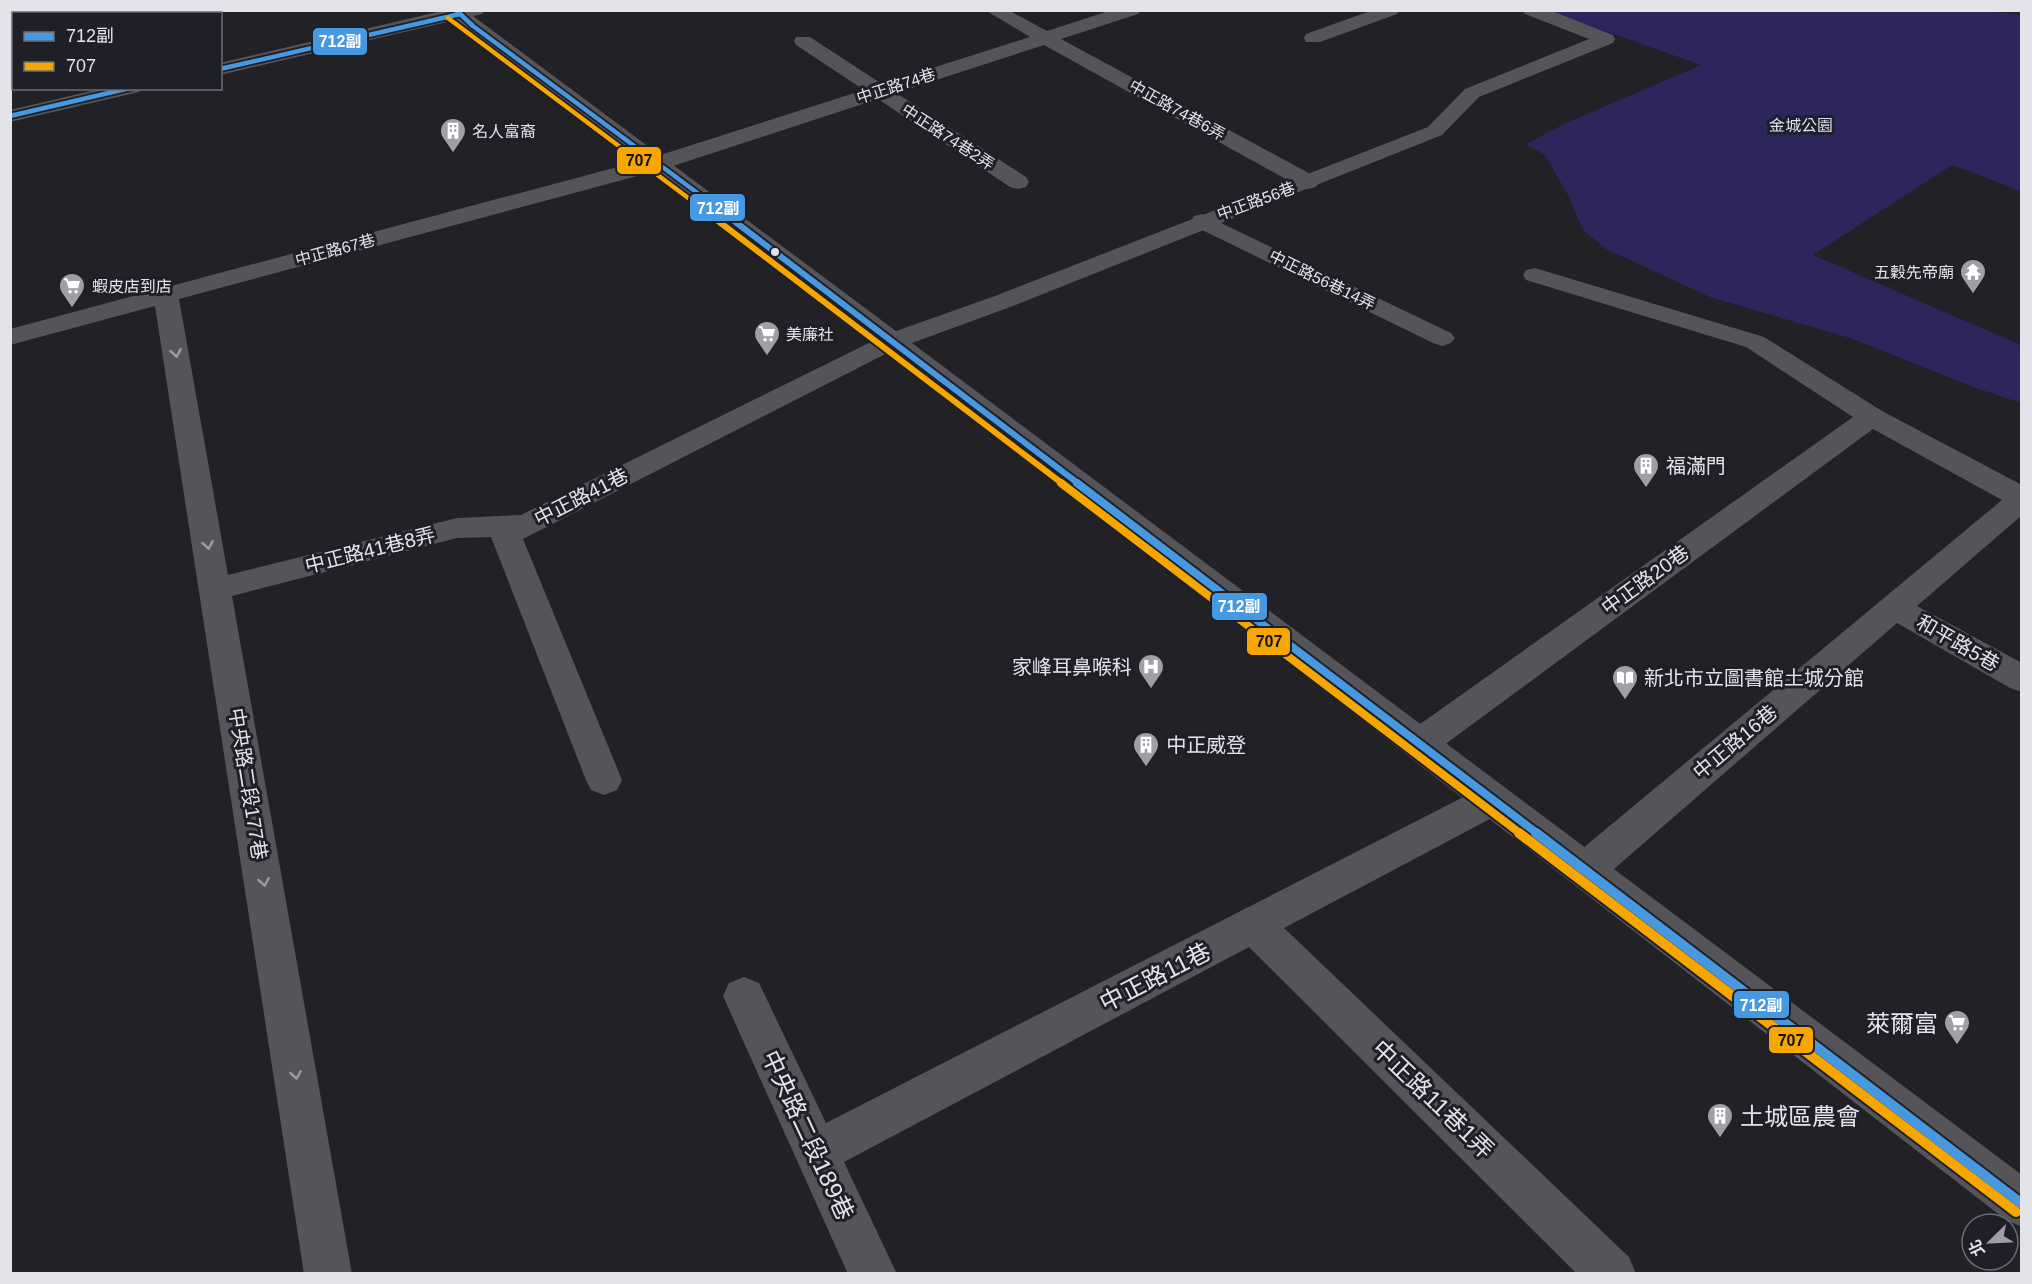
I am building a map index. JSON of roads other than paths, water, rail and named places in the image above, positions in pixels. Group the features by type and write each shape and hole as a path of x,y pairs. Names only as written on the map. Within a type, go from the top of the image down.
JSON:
{"street":[{"name":"中正路74巷6弄","path":"994,10 1308,182"},
{"name":"中正路74巷","path":"659,163 1131,10"},
{"path":"1312,38 1391,10"},
{"name":"中正路56巷","path":"892,340 1004,301 1435,131 1472,93 1606,39 1531,10"},
{"path":"222,69 464,12 473,26 659,163 892,340 2022,1204"},
{"name":"中正路74巷2弄","path":"803,41 1018,182"},
{"path":"10,116 123,90"},
{"name":"中正路67巷","path":"10,337 659,163"},
{"name":"中正路56巷14弄","path":"1202,221 1442,338"},
{"name":"中正路16巷","path":"1535,275 1755,342 1872,417 2022,498 1585,870"},
{"name":"中央路二段177巷","path":"166,295 328,1274"},
{"name":"中正路41巷","path":"604,780 506,535 892,340"},
{"name":"中正路20巷","path":"1419,744 1872,417"},
{"name":"中正路41巷8弄","path":"216,589 457,528 527,525"},
{"name":"和平路5巷","path":"1894,607 2022,679"},
{"name":"中正路11巷","path":"817,1152 1492,800"},
{"name":"中正路11巷1弄","path":"1254,925 1611,1274"},
{"name":"中央路二段189巷","path":"744,996 873,1274"}],"place":[{"name":"名人富裔","path":"453,154"},
{"name":"五穀先帝廟","path":"1973,295"},
{"name":"蝦皮店到店","path":"72,309"},
{"name":"美廉社","path":"767,357"},
{"name":"福滿門","path":"1646,489"},
{"name":"家峰耳鼻喉科","path":"1151,690"},
{"name":"新北市立圖書館土城分館","path":"1625,701"},
{"name":"中正威登","path":"1146,768"},
{"name":"萊爾富","path":"1957,1046"},
{"name":"土城區農會","path":"1720,1139"}],"park label":[{"name":"金城公園","path":"1801,125"}]}
